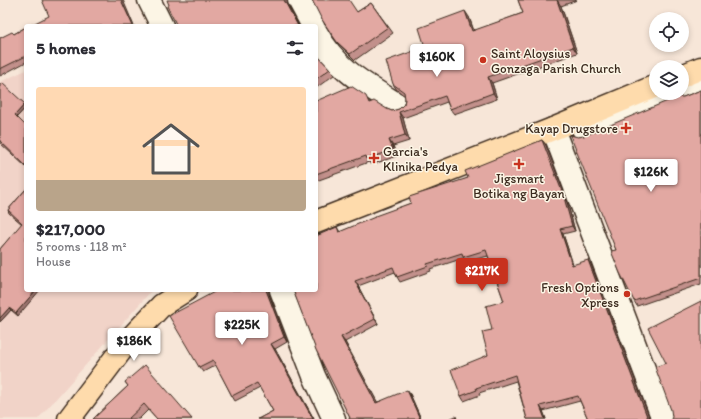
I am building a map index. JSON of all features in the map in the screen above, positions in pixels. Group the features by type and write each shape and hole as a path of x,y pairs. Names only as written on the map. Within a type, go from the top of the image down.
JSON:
{"main road":[{"path":"318,221 553,129 637,100 649,91"},
{"path":"69,419 133,336 162,305 183,292"}],"street":[{"path":"149,0 161,24"},
{"path":"299,0 312,24"},
{"path":"318,35 339,65 362,83 397,104"},
{"path":"689,83 697,74"},
{"path":"583,129 637,100 649,98"},
{"path":"553,129 663,419"},
{"path":"283,292 314,376 334,419"}],"shaded area":[{"path":"24,71 24,292 150,292 38,419 0,419 0,82"}],"building":[{"path":"42,0 121,0 132,24 33,24 49,16"},
{"path":"167,0 284,0 297,24 176,24 167,6 169,5"},
{"path":"312,0 349,0 357,12 371,3 388,27 350,54 337,42 321,18"},
{"name":"Saint Aloysius Gonzaga Parish Church","path":"518,0 557,0 573,47 488,77 493,93 450,109 445,96 399,112 405,135 389,140 393,150 367,159 366,156 318,173 318,100 351,86 366,96 369,103 374,101 392,111 399,109 404,104 404,92 393,84 386,61 425,47 419,28 465,11 472,31 523,13"},
{"path":"24,28 24,57 0,69 0,38 12,32 14,34"},
{"path":"318,56 330,69 318,78"},
{"path":"2,83 24,103 24,105 15,115 24,124 24,164 0,141 0,85"},
{"path":"701,90 701,278 634,301 611,251 616,250 570,135 578,137 584,136 670,100 689,100 689,95"},
{"path":"542,140 563,194 572,226 560,229 572,265 588,260 648,419 588,419 578,396 540,406 545,419 527,419 515,375 476,388 477,390 461,396 451,370 488,355 482,332 492,330 486,306 504,301 486,250 463,257 462,253 427,264 428,266 397,277 393,267 355,281 375,319 341,337 376,403 407,390 420,419 349,419 350,418 316,350 294,292 318,292 318,235 337,227 339,232 375,216 411,203 409,197 468,178 465,171"},
{"path":"24,191 24,292 34,292 16,313 9,308 0,318 0,249 22,223 8,210"},
{"path":"214,292 267,292 284,337 271,344 313,419 258,419 273,411 257,383 232,396 213,360 199,367 169,316"},
{"path":"701,301 701,419 671,419 671,410 655,367 666,363 648,328"},
{"path":"145,365 192,419 157,419 144,404 128,419 93,419 128,386 125,382"},
{"path":"456,416 457,419 449,419"}],"place":[{"name":"Saint Aloysius Gonzaga Parish Church","path":"483,60"},
{"name":"Kayap Drugstore","path":"626,128"},
{"name":"Garcia's Klinika Pedya","path":"374,158"},
{"name":"Jigsmart Botika ng Bayan","path":"519,164"},
{"name":"Fresh Options Xpress","path":"627,294"}]}
